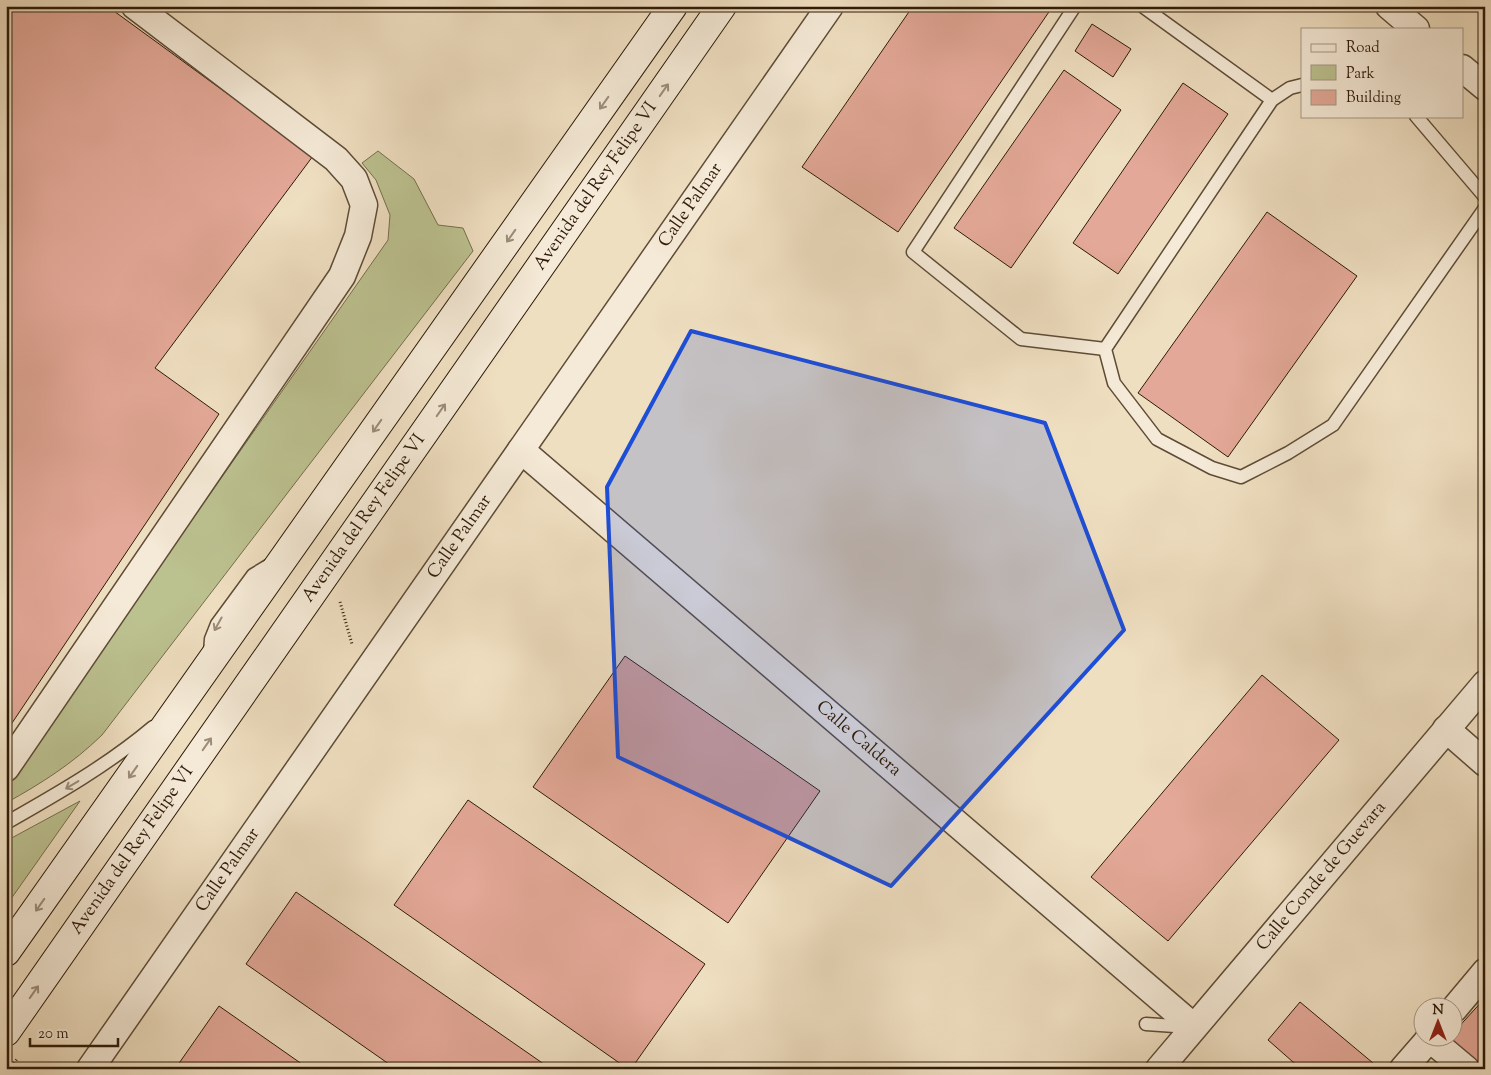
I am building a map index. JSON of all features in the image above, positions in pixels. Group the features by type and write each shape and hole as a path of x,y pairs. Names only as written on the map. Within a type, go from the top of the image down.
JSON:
{"main road":[{"path":"6,952 673,6"},
{"name":"Avenida del Rey Felipe VI","path":"6,1032 722,6"}],"street":[{"path":"6,768 342,276 358,236 364,205 354,179 336,159 135,6"},
{"name":"Calle Palmar","path":"90,1069 830,6"},
{"path":"1389,6 1415,28"},
{"path":"1464,70 1485,87"},
{"name":"Calle Caldera","path":"522,450 1194,1027"},
{"name":"Calle Conde de Guevara","path":"1159,1069 1485,684"},
{"path":"1446,729 1485,762"},
{"path":"1463,998 1485,972"},
{"path":"1403,1069 1421,1048"},
{"path":"1442,1048 1466,1069"}],"lane":[{"path":"1075,6 912,252 1021,339 1104,349"},
{"path":"1142,6 1272,100"},
{"path":"1104,349 1272,100 1290,88 1301,85"},
{"path":"1418,118 1485,197"},
{"path":"1104,349 1114,383 1157,439 1212,468 1241,477 1288,453 1333,425 1485,208"},
{"path":"6,823 75,783 127,749 181,703"},
{"path":"1146,1024 1194,1027"}],"highlighted area":[{"path":"691,331 1045,423 1124,630 891,886 618,757 607,487"}],"green space":[{"path":"378,151 414,179 438,225 463,228 473,251 102,735 56,772 6,803 6,785 388,240 390,215 376,180 362,163"},
{"path":"80,801 6,906 6,841"}],"building":[{"path":"6,6 107,6 313,156 155,368 219,414 6,732"},
{"path":"913,6 1053,6 898,232 802,167"},
{"path":"1092,24 1131,49 1113,77 1075,51"},
{"path":"1064,70 1121,110 1011,268 954,228"},
{"path":"1183,83 1228,114 1118,274 1073,243"},
{"path":"1267,212 1357,276 1228,457 1138,393"},
{"path":"625,656 820,791 728,923 533,787"},
{"path":"1262,675 1339,740 1168,941 1091,877"},
{"path":"468,800 705,964 631,1069 628,1069 394,905"},
{"path":"296,892 551,1069 396,1069 246,964"},
{"path":"1485,998 1485,1068 1460,1048 1464,1048 1464,1021"},
{"path":"1300,1002 1373,1063 1369,1069 1301,1069 1268,1040"},
{"path":"219,1006 309,1069 175,1069"}]}
